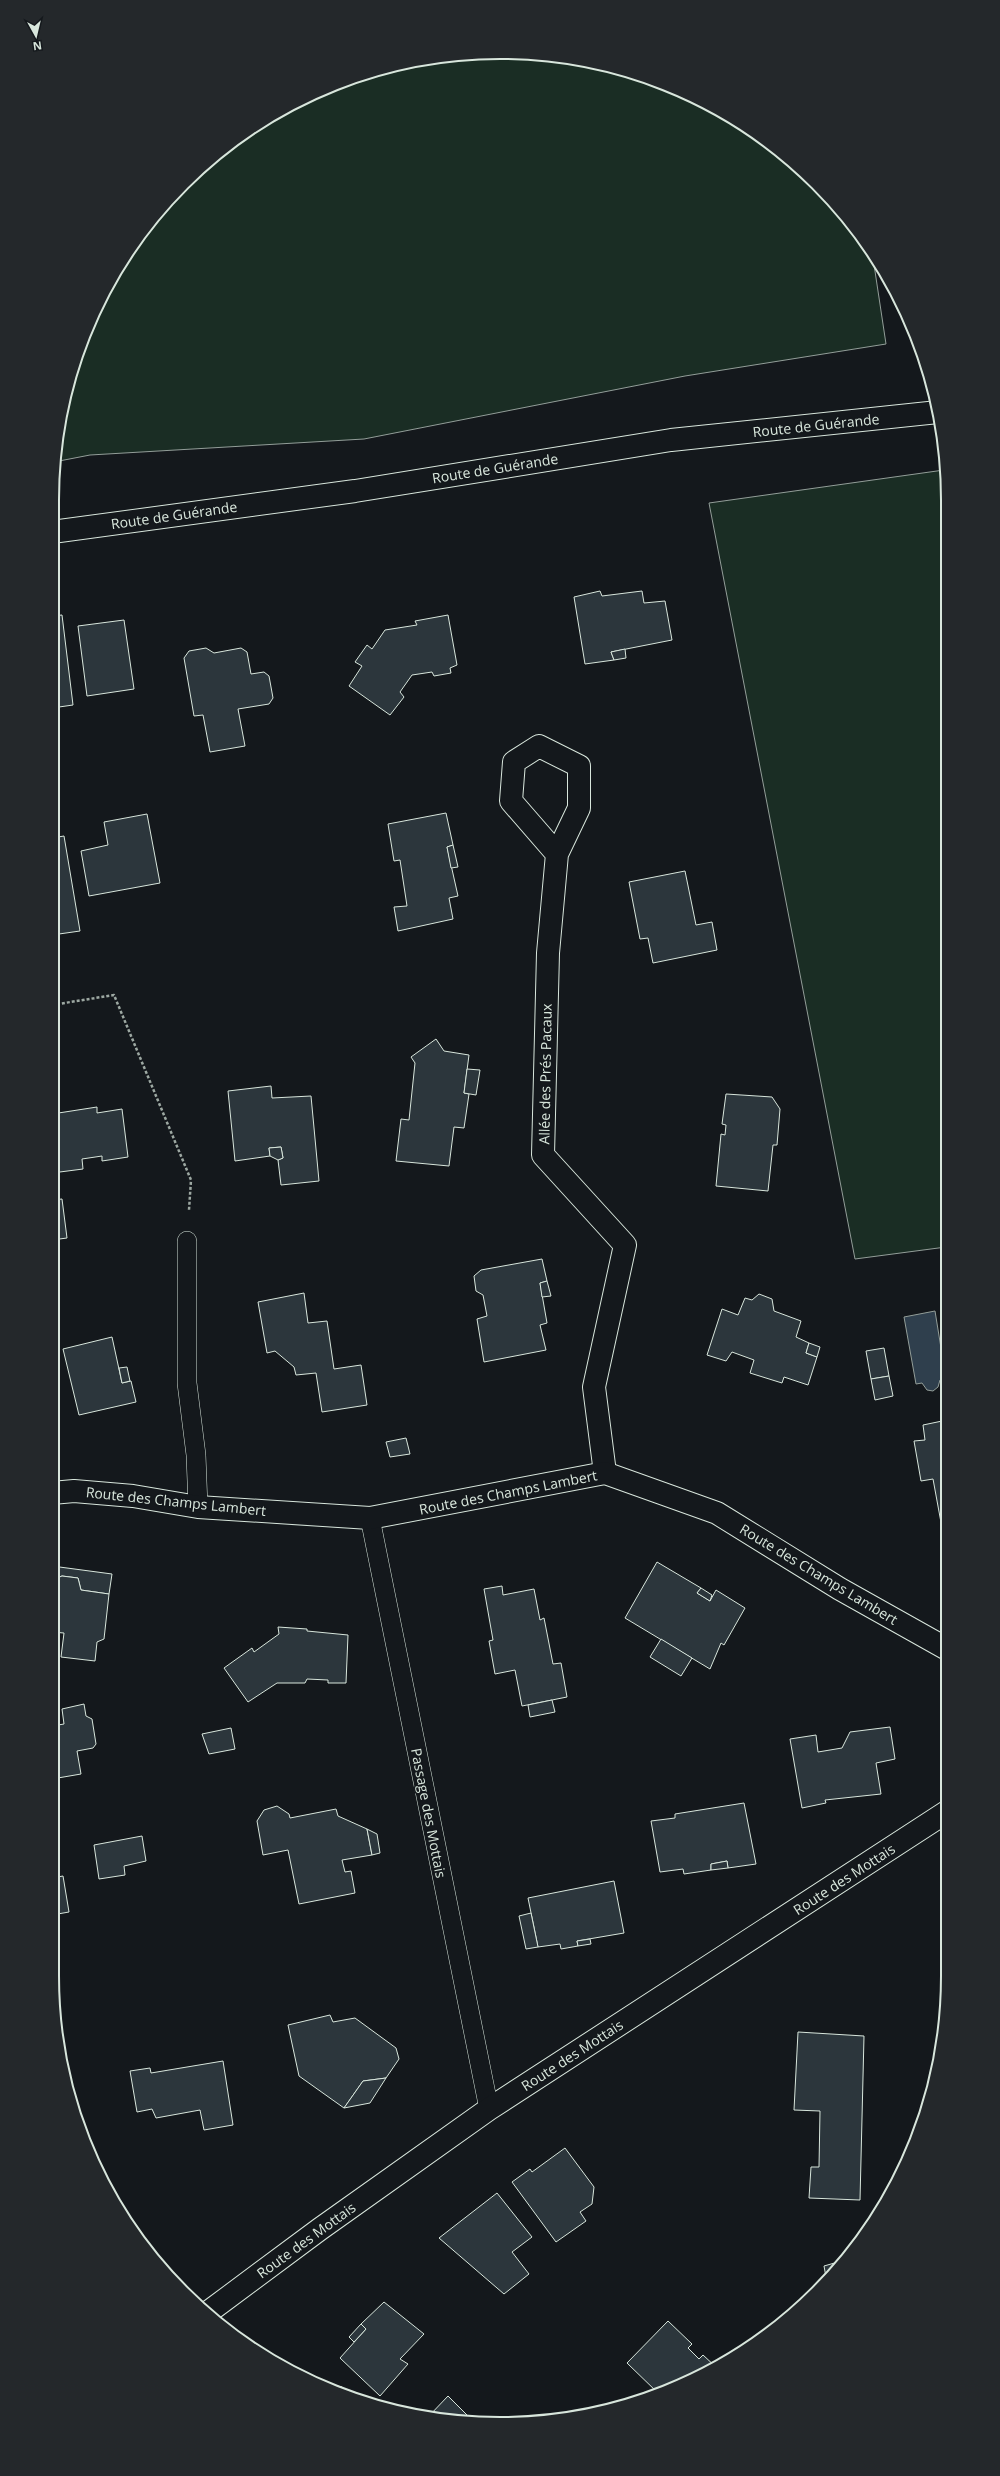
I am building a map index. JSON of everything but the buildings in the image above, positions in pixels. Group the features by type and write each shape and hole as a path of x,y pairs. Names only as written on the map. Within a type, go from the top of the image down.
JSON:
{"street":[{"name":"Route de Guérande","path":"59,531 355,491 671,440 933,413"},
{"name":"Allée des Prés Pacaux","path":"557,854 511,801 514,762 539,746 579,766 579,808 557,854 548,953 543,1155 625,1245 594,1388 605,1473"},
{"name":"Route des Champs Lambert","path":"59,1493 74,1491 125,1495 198,1507 370,1518 605,1473 718,1513 840,1589 941,1646"},
{"name":"Route des Mottais","path":"211,2309 320,2229 489,2109 941,1817"}],"lane":[{"path":"187,1241 187,1383 196,1455 198,1507"},
{"name":"Passage des Mottais","path":"370,1518 489,2109"}],"path":[{"path":"59,1004 114,995 191,1180 187,1241"}],"green space":[{"path":"500,59 558,63 586,67 642,82 695,104 745,133 791,168 832,209 867,255 874,267 886,344 685,376 364,439 90,455 61,461 67,414 82,358 104,305 118,279 133,255 168,209 209,168 255,133 280,118 305,104 358,82 414,67 471,60"},
{"path":"940,471 941,1248 855,1259 709,503"}],"water":[{"path":"935,1311 941,1348 941,1380 938,1387 933,1391 927,1390 922,1383 916,1384 904,1317"}]}
